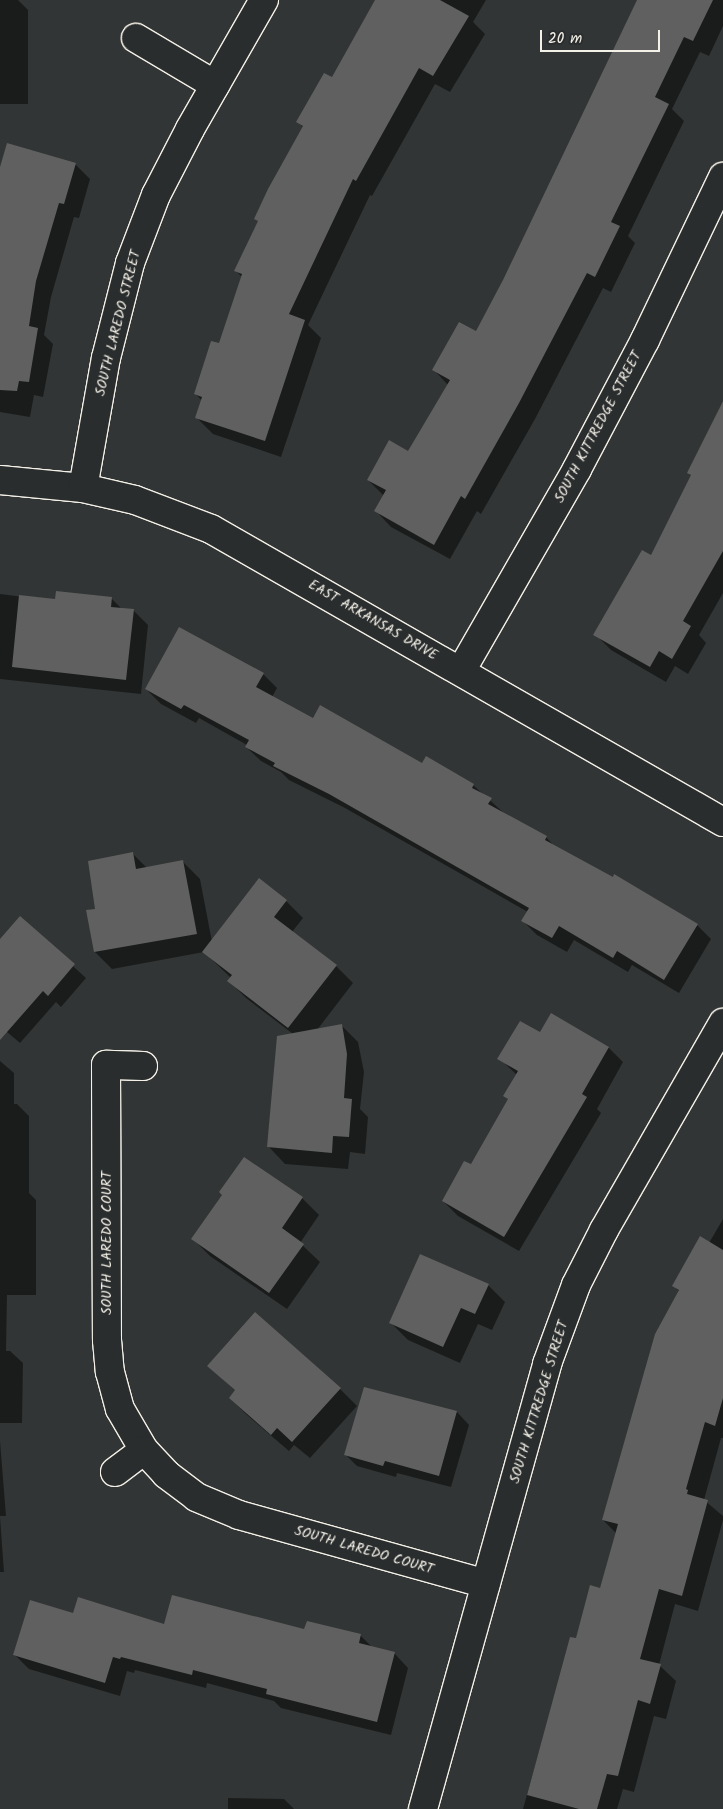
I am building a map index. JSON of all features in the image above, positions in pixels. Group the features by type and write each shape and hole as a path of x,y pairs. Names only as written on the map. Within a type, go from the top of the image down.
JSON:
{"street":[{"name":"SOUTH LAREDO STREET","path":"83,488 106,358 130,264 156,195 215,84 264,0"},
{"path":"136,38 215,84"},
{"name":"SOUTH KITTREDGE STREET","path":"461,671 577,469 645,340 723,177"},
{"name":"EAST ARKANSAS DRIVE","path":"0,480 83,488 135,500 211,528 723,822"},
{"name":"SOUTH KITTREDGE STREET","path":"423,1809 547,1364 576,1285 604,1230 723,1023"},
{"name":"SOUTH LAREDO COURT","path":"143,1066 106,1065 107,1330 110,1372 120,1409 144,1450 166,1474 196,1497 240,1515 486,1584"},
{"path":"115,1472 144,1450"}],"building":[{"path":"375,0 440,0 469,16 433,76 419,68 356,181 353,179 289,314 305,320 265,441 195,418 202,397 194,394 211,341 219,343 242,274 234,271 258,221 254,219 268,189 303,126 296,122 324,73 332,77"},
{"path":"637,0 713,0 693,41 684,37 655,97 669,104 611,222 620,226 595,277 587,273 519,403 465,499 461,496 434,545 374,511 386,490 367,480 389,440 408,451 450,380 432,370 459,322 476,331 503,280"},
{"path":"7,143 76,163 64,204 59,203 36,281 29,326 38,328 29,382 19,381 17,391 0,390 0,167"},
{"path":"723,401 723,551 683,621 691,626 672,659 659,651 650,667 593,635 642,550 651,555 691,475 687,473"},
{"path":"56,591 112,597 111,607 134,609 126,680 12,667 19,595 55,599"},
{"path":"179,627 264,673 256,687 313,718 320,705 422,763 426,756 474,784 472,788 492,798 488,804 547,836 545,840 613,877 614,874 698,924 664,980 617,951 613,958 559,926 552,938 521,921 529,908 329,794 273,766 275,763 245,747 249,740 184,705 181,709 145,689"},
{"path":"133,852 136,869 183,860 197,934 94,952 86,910 95,909 88,861"},
{"path":"259,878 287,900 274,917 337,965 288,1028 227,981 232,975 202,952"},
{"path":"20,916 75,964 48,996 43,991 0,1040 0,939"},
{"path":"551,1013 609,1047 582,1094 587,1097 504,1237 442,1201 464,1161 471,1164 508,1099 503,1096 518,1071 497,1059 520,1021 540,1032"},
{"path":"342,1024 347,1054 344,1098 352,1099 349,1137 333,1136 332,1153 267,1147 277,1036"},
{"path":"244,1157 303,1197 282,1228 304,1244 269,1293 191,1239 222,1195 219,1192"},
{"path":"700,1236 723,1250 723,1398 715,1426 705,1422 686,1489 688,1490 687,1494 708,1500 682,1596 659,1589 640,1659 661,1664 650,1704 638,1700 618,1776 607,1774 597,1809 579,1809 527,1795 570,1637 576,1638 590,1585 600,1588 618,1524 602,1520 655,1334 679,1290 672,1286"},
{"path":"420,1254 489,1284 475,1314 461,1308 443,1347 389,1323"},
{"path":"255,1312 341,1388 292,1442 277,1428 271,1435 229,1398 235,1390 207,1366"},
{"path":"364,1387 457,1411 439,1476 385,1461 383,1466 344,1455"},
{"path":"172,1595 304,1629 307,1621 361,1634 359,1643 395,1652 377,1722 266,1694 267,1689 193,1670 192,1675 121,1657 120,1659 113,1657 105,1683 13,1655 30,1600 73,1613 78,1597 164,1624"}]}
